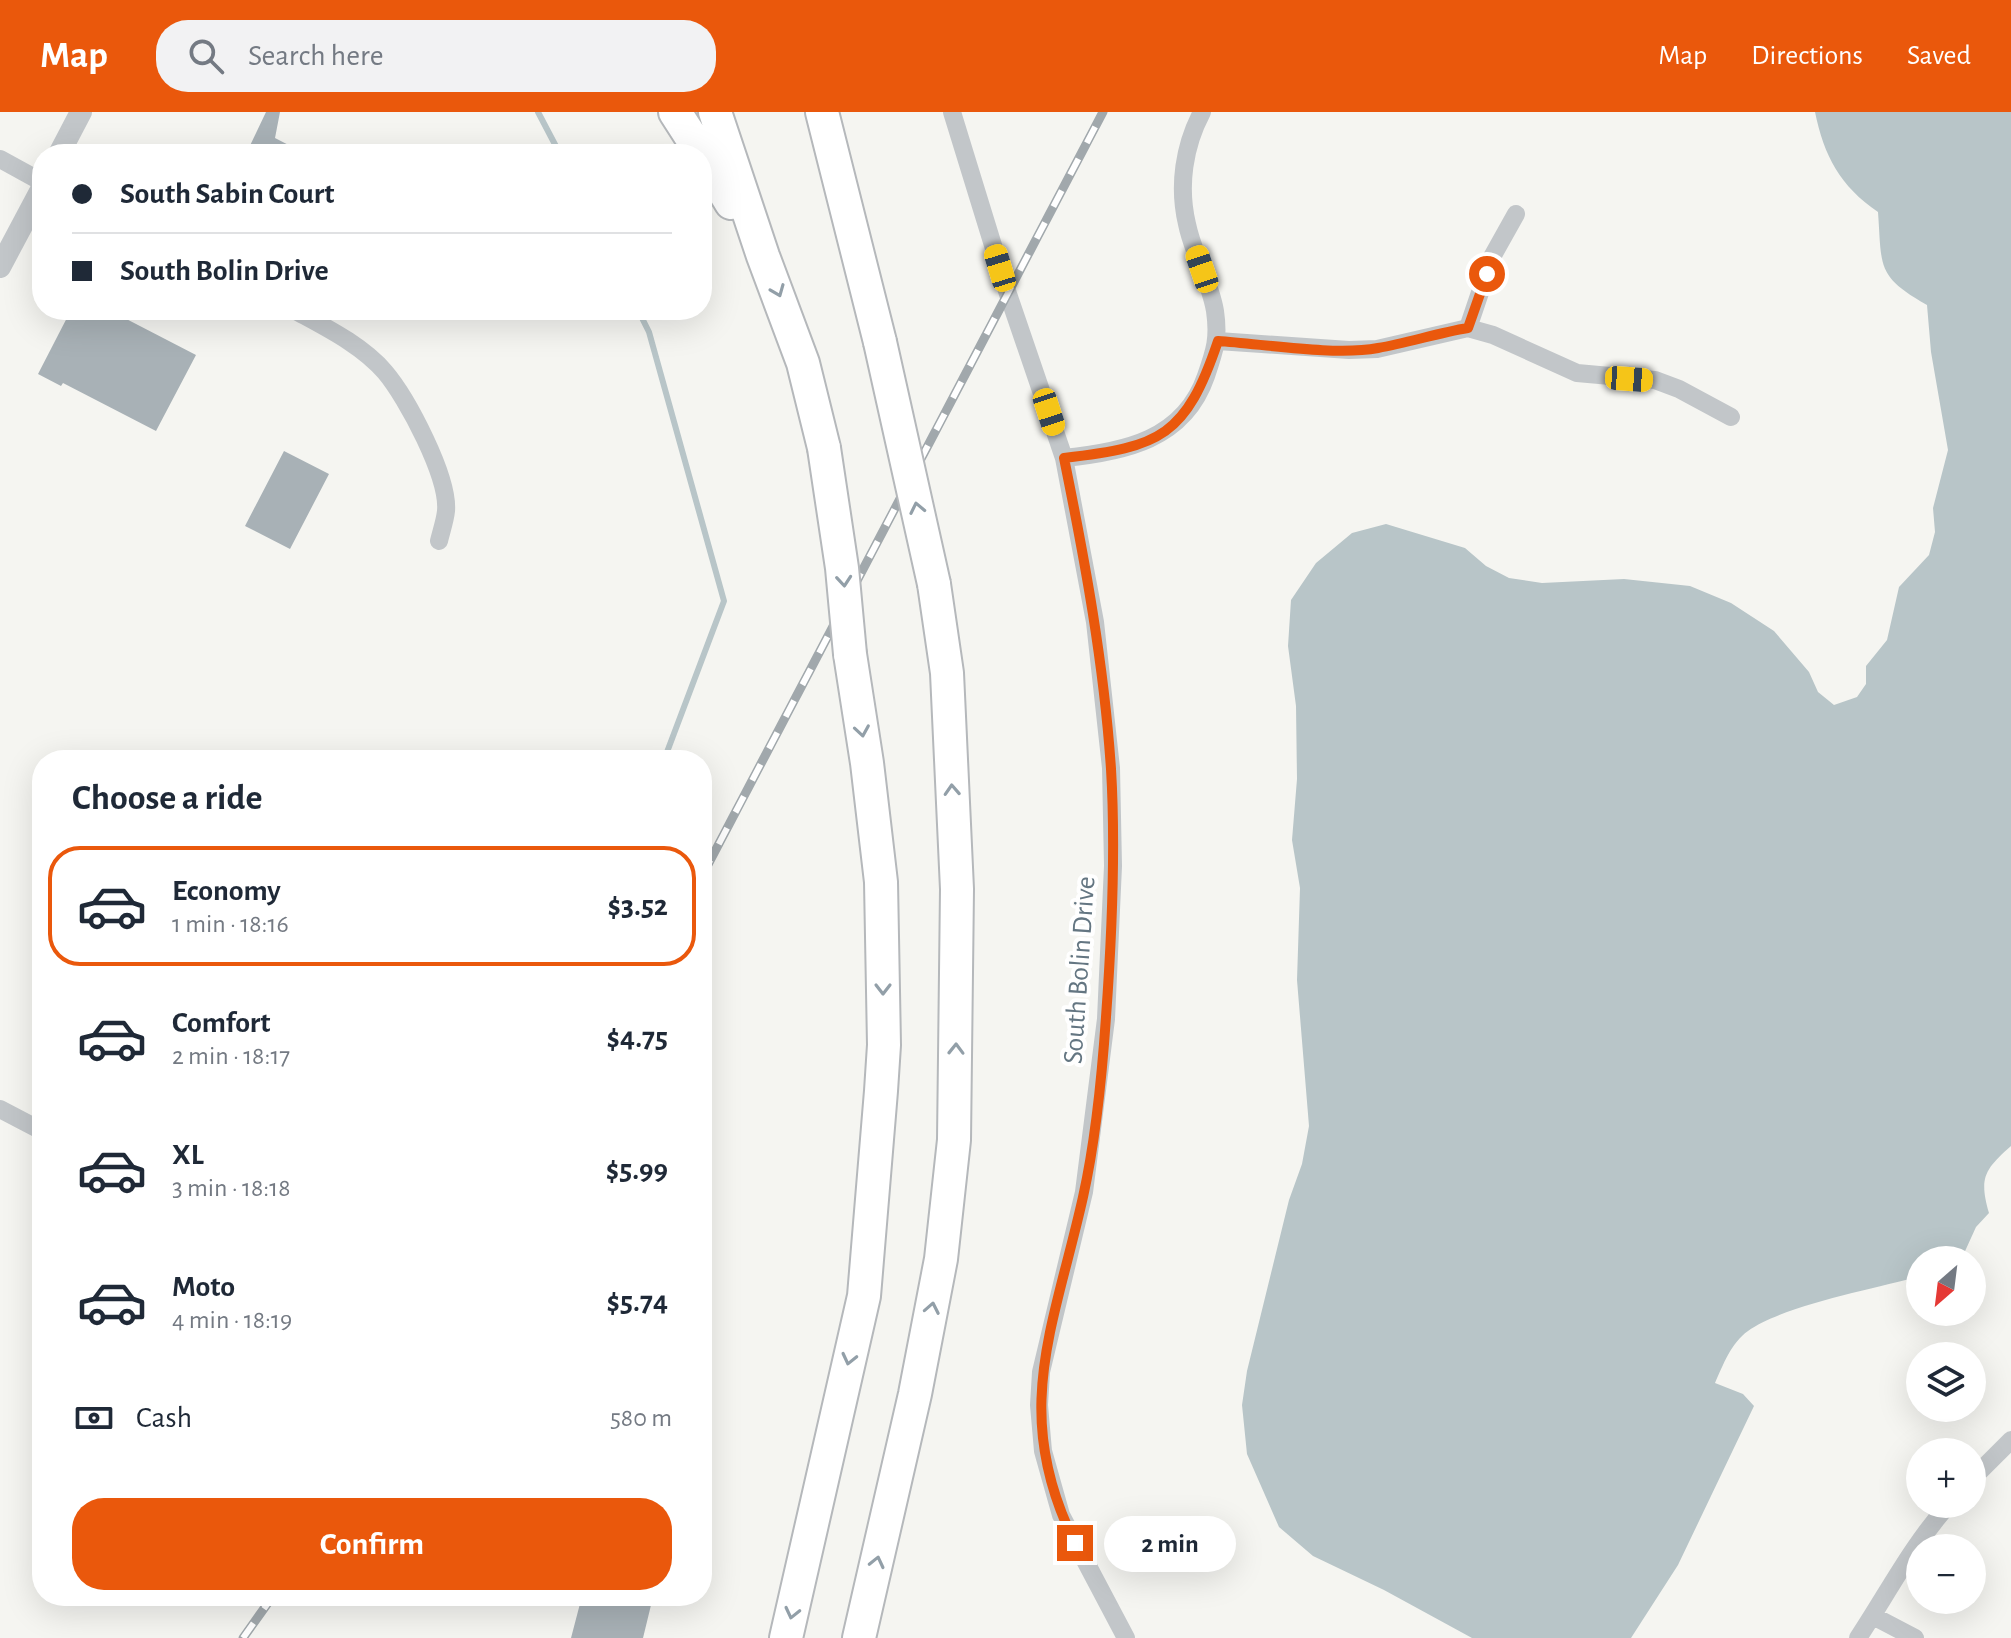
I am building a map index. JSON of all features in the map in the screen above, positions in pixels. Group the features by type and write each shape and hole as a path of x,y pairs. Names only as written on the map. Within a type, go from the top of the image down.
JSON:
{"highway":[{"path":"675,112 696,144"},
{"path":"715,112 803,363 824,448 881,882 884,1045 864,1296 786,1638"},
{"path":"800,112 848,224"},
{"path":"822,112 880,342 934,584 947,673 957,889 954,1140 941,1259 915,1394 859,1638"},
{"path":"712,171 763,256"}],"street":[{"path":"64,144 81,112"},
{"name":"South Bolin Drive","path":"952,112 1008,294 1064,458 1095,622 1111,768 1113,866 1106,1019 1084,1192 1041,1372 1039,1405 1043,1451 1061,1515 1126,1638"},
{"path":"1064,458 1132,448 1170,428 1195,402 1218,341 1214,308 1186,223 1186,152 1202,112"},
{"path":"0,159 32,179"},
{"path":"0,267 32,205"},
{"path":"1468,328 1492,257 1516,214"},
{"path":"312,320 342,337 384,371 399,395 433,455 443,484 446,510 439,541"},
{"path":"1218,341 1349,350 1377,349 1468,328 1493,335 1577,373 1667,384 1731,417"},
{"path":"0,1109 32,1126"},
{"path":"1986,1465 2011,1440"},
{"path":"1858,1638 1900,1565 1936,1518"},
{"path":"1873,1616 1915,1638"}],"shaded area":[{"path":"1815,112 2011,112 2011,1146 1986,1175 1984,1191 1989,1213 1976,1227 1967,1246 1906,1246 1906,1280 1784,1313 1748,1331 1737,1342 1715,1383 1743,1394 1754,1406 1678,1565 1631,1638 1472,1638 1313,1556 1279,1527 1247,1454 1242,1405 1247,1371 1289,1200 1302,1164 1309,1126 1297,980 1300,888 1292,840 1297,779 1296,706 1288,646 1291,600 1316,563 1352,533 1386,524 1465,548 1486,566 1509,578 1542,583 1624,579 1690,586 1731,603 1774,631 1809,672 1818,692 1834,705 1857,697 1866,684 1866,666 1887,640 1899,587 1929,555 1935,532 1933,508 1948,450 1931,352 1927,305 1890,277 1882,258 1878,212 1844,181 1823,143"}],"building":[{"path":"266,112 280,112 275,138 287,144 251,144"},
{"path":"66,320 128,320 196,355 156,431 63,383 61,386 38,374"},
{"path":"284,451 329,474 290,549 245,526"},
{"path":"579,1606 651,1606 643,1638 571,1638"}],"waterway":[{"path":"538,112 555,144"},
{"path":"643,320 649,332 724,601 668,750"}],"railway":[{"path":"712,857 1103,112"},
{"path":"243,1638 266,1606"}],"route":[{"path":"1075,1543 1050,1483 1043,1451 1039,1405 1041,1372 1084,1192 1106,1019 1113,866 1111,768 1095,622 1064,458 1132,448 1157,438 1195,402 1218,341 1349,350 1377,349 1468,328 1487,274"}]}
